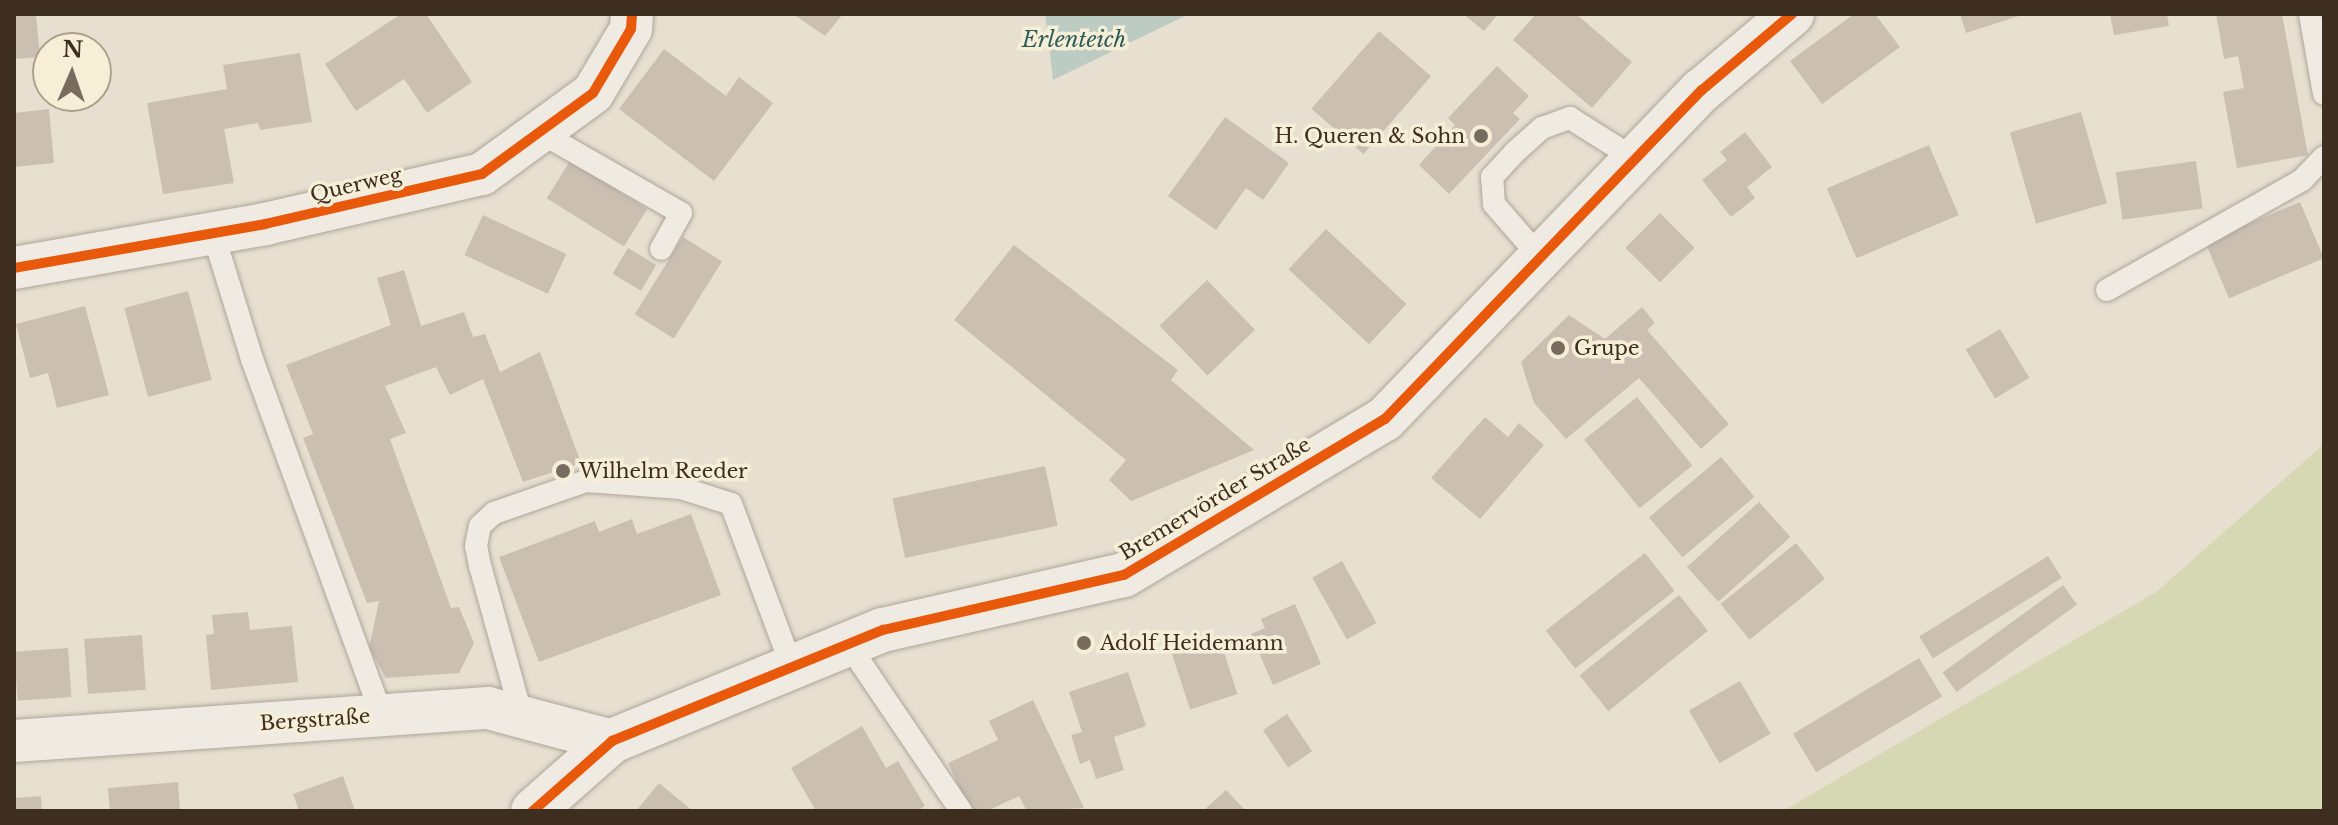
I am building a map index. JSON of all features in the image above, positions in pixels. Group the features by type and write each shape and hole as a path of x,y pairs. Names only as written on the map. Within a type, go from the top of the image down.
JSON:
{"main road":[{"name":"Bremervörder Straße","path":"533,811 612,741 883,630 1124,575 1385,419 1702,90 1792,14"}],"street":[{"name":"Querweg","path":"14,268 213,233 482,174 543,134 593,93 631,29 632,14"},
{"name":"Bergstraße","path":"14,741 488,708 612,741"}],"lane":[{"path":"2310,14 2324,94"},
{"path":"1540,257 1494,204 1492,177 1514,153 1542,128 1570,118 1635,159"},
{"path":"543,134 681,213 661,249"},
{"path":"2107,290 2302,180 2324,157"},
{"path":"213,233 252,359 382,716"},
{"path":"522,717 480,566 480,526 494,513 586,481 681,488 731,504 792,667"},
{"path":"848,644 961,811"}],"green space":[{"path":"2324,444 2324,811 1783,811 2156,592"}],"water":[{"name":"Erlenteich","path":"1045,14 1189,14 1053,80"}],"building":[{"path":"14,14 36,14 38,32 32,32 32,58 14,59"},
{"path":"401,14 426,14 472,82 427,113 404,79 356,111 325,64"},
{"path":"793,14 843,14 825,36"},
{"path":"1463,14 1498,14 1484,31"},
{"path":"1536,14 1576,14 1632,62 1592,108 1513,40"},
{"path":"1854,14 1875,14 1900,47 1822,104 1790,61"},
{"path":"1960,14 2022,14 2022,15 1966,33"},
{"path":"2110,14 2167,14 2169,26 2114,35"},
{"path":"2216,14 2282,14 2308,155 2237,168 2223,92 2244,88 2238,56 2224,59"},
{"path":"1379,31 1431,76 1364,154 1311,109"},
{"path":"664,49 726,96 739,77 773,103 714,181 619,109"},
{"path":"300,53 312,122 260,130 258,123 224,129 234,183 163,194 147,103 227,89 223,65"},
{"path":"1497,66 1529,96 1513,113 1520,119 1449,194 1419,165 1455,125 1448,118"},
{"path":"49,112 54,163 14,167 14,113"},
{"path":"2081,112 2107,203 2036,224 2010,132"},
{"path":"1225,117 1289,163 1263,200 1246,188 1216,230 1168,196"},
{"path":"1745,132 1772,167 1747,187 1755,198 1731,217 1702,180 1727,160 1720,152"},
{"path":"1929,145 1959,215 1857,258 1827,188"},
{"path":"570,161 647,209 624,247 547,198"},
{"path":"2196,161 2203,209 2122,220 2116,172"},
{"path":"2300,202 2324,258 2229,298 2205,242"},
{"path":"1660,213 1695,248 1660,282 1625,248"},
{"path":"483,215 566,254 548,294 464,255"},
{"path":"1326,229 1406,304 1369,344 1288,269"},
{"path":"683,237 722,261 674,339 635,314"},
{"path":"1014,245 1178,370 1171,380 1254,450 1131,501 1109,480 1126,460 954,320"},
{"path":"628,248 656,265 641,291 613,274"},
{"path":"404,270 421,326 464,312 473,337 485,334 500,372 540,352 581,463 523,482 483,379 450,395 436,367 385,386 406,433 390,439 451,608 459,607 474,643 459,673 386,678 369,648 379,601 367,603 303,438 313,434 286,365 391,325 377,278"},
{"path":"1207,280 1255,330 1207,375 1160,326"},
{"path":"188,291 212,380 148,397 124,308"},
{"path":"85,306 109,395 57,408 48,373 30,378 16,324"},
{"path":"1642,307 1655,323 1647,330 1729,424 1701,449 1639,378 1566,439 1534,403 1521,362 1569,315 1605,339"},
{"path":"2000,329 2029,378 1995,398 1966,350"},
{"path":"1637,397 1692,465 1640,508 1584,440"},
{"path":"1485,417 1508,437 1519,423 1544,445 1480,519 1431,478"},
{"path":"1721,457 1754,497 1682,557 1649,517"},
{"path":"1045,466 1058,526 905,558 892,498"},
{"path":"1759,502 1790,537 1718,602 1687,567"},
{"path":"691,514 721,595 539,662 499,557 595,521 599,532 632,519 637,534"},
{"path":"1796,543 1825,579 1750,640 1721,604"},
{"path":"1645,553 1675,591 1575,668 1546,631"},
{"path":"2048,556 2062,578 1933,659 1919,637"},
{"path":"1342,561 1376,623 1347,640 1312,577"},
{"path":"2063,585 2077,604 1957,692 1942,673"},
{"path":"1679,595 1708,631 1608,711 1580,676"},
{"path":"1295,604 1321,664 1273,685 1251,634 1265,628 1261,619"},
{"path":"248,612 250,630 292,626 298,682 211,690 206,635 214,634 212,615"},
{"path":"142,635 146,690 88,694 84,639"},
{"path":"1219,637 1238,694 1190,710 1171,652"},
{"path":"68,648 71,697 18,701 14,652"},
{"path":"1919,658 1942,697 1816,772 1793,734"},
{"path":"1128,672 1146,726 1114,737 1124,770 1096,779 1090,760 1080,764 1071,735 1082,732 1069,692"},
{"path":"1740,681 1770,734 1719,763 1689,710"},
{"path":"1033,700 1084,808 1027,811 1019,796 987,811 970,811 948,763 998,740 989,721"},
{"path":"1287,714 1312,751 1288,768 1263,730"},
{"path":"862,726 886,768 898,761 925,806 917,811 816,811 791,768"},
{"path":"343,776 355,811 299,811 293,794"},
{"path":"178,782 180,811 110,811 108,788"},
{"path":"659,783 693,811 636,811"},
{"path":"1226,790 1246,811 1203,811"},
{"path":"41,796 42,811 15,811 14,798"}],"cycle path":[{"path":"14,268 265,224 482,174 593,93 631,29 632,14"},
{"path":"533,811 612,741 883,630 1124,575 1385,419 1702,90 1792,14"}],"place":[{"name":"H. Queren & Sohn","path":"1481,136"},
{"name":"Grupe","path":"1558,348"},
{"name":"Wilhelm Reeder","path":"563,471"},
{"name":"Adolf Heidemann","path":"1084,643"}]}
